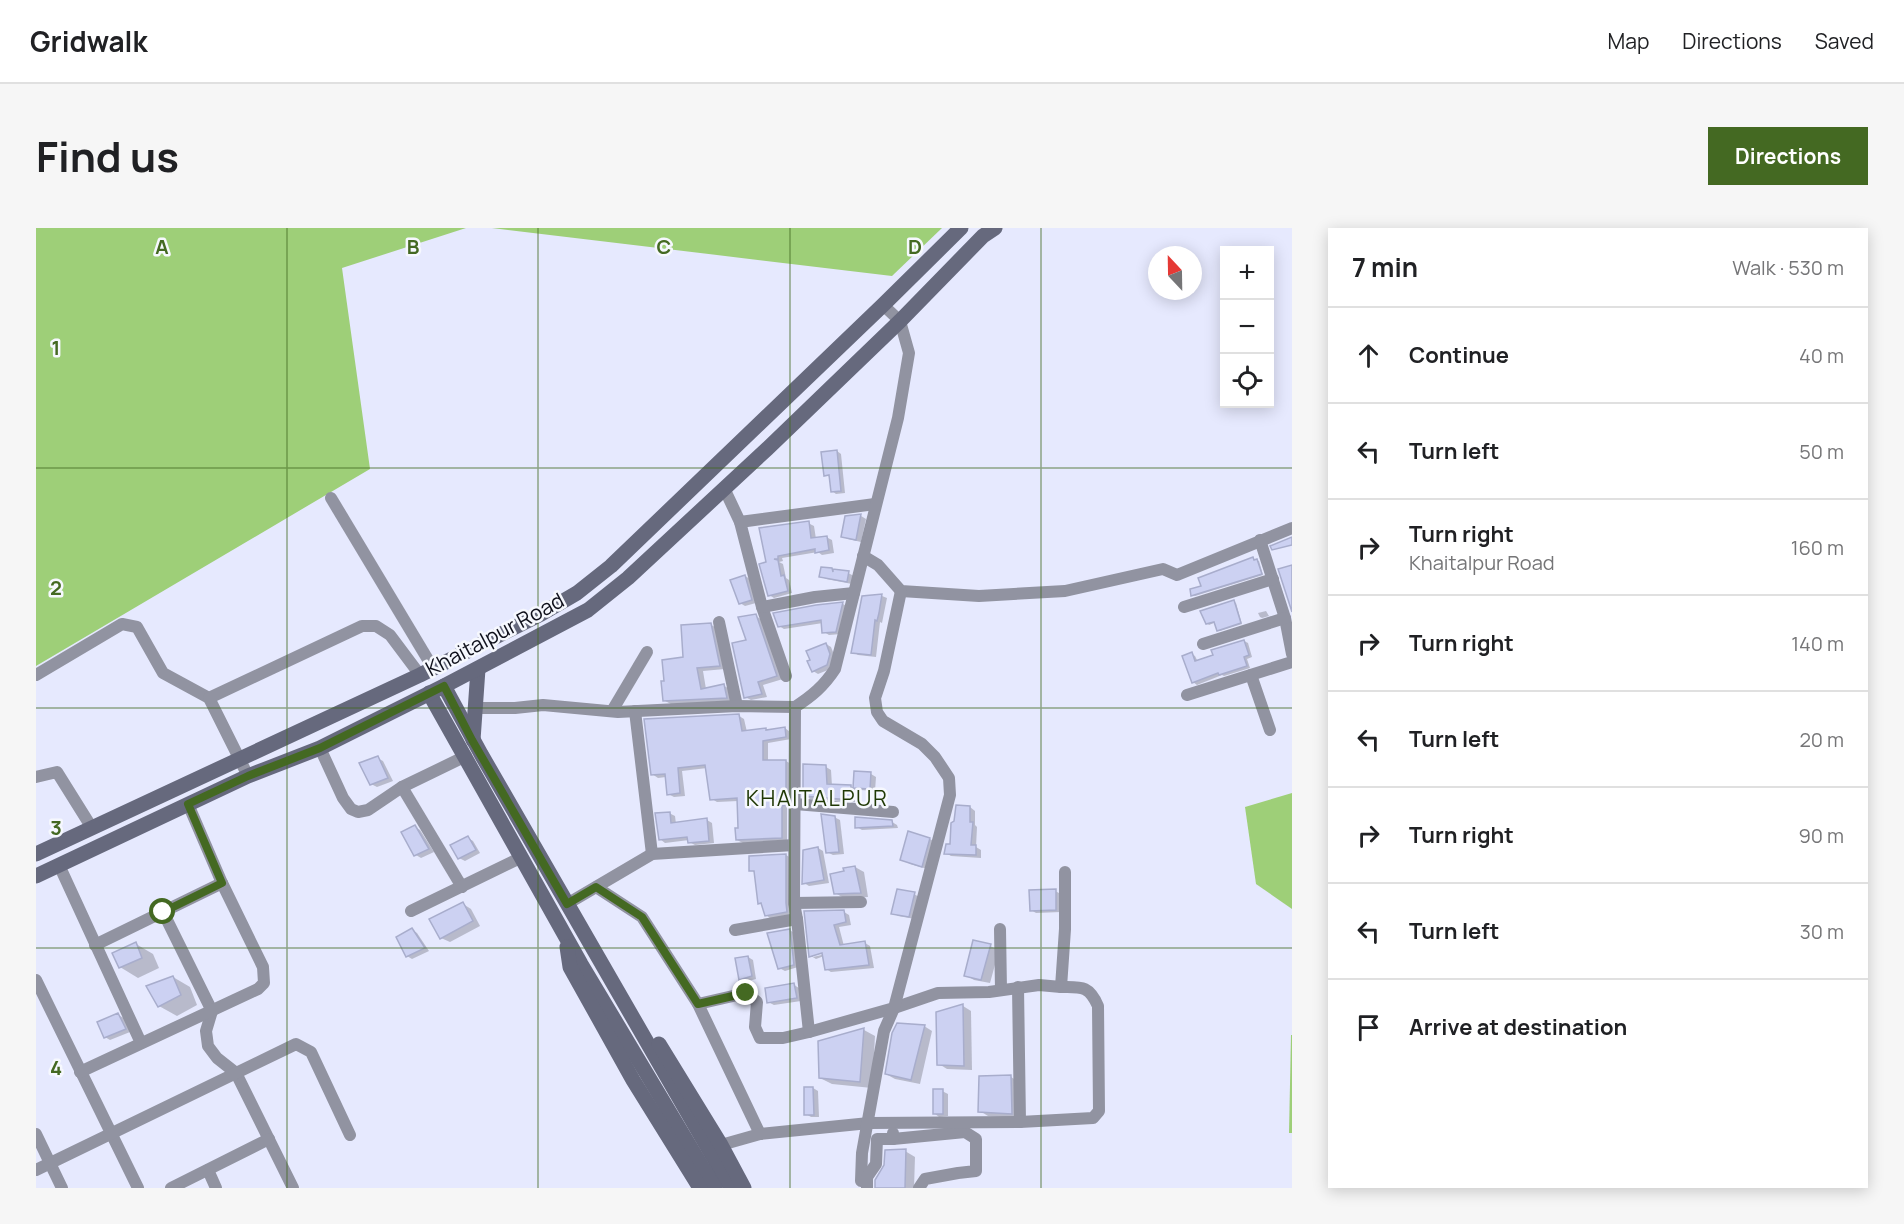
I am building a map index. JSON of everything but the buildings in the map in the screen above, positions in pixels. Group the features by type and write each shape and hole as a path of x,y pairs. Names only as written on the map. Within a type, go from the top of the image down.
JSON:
{"street":[{"name":"Khaitalpur Road","path":"36,854 426,672 541,614 577,593 619,558 961,228"},
{"name":"Khaitalpur Road","path":"36,876 248,776 320,748 478,669 588,610 628,578 724,488 900,321 983,236 995,228"},
{"path":"475,708 543,705 635,711 737,706 795,707 814,695 835,669 898,418 909,353 900,321 883,305"},
{"path":"724,488 740,522 762,607 786,676"},
{"path":"331,498 426,672"},
{"path":"740,522 875,504"},
{"path":"863,556 878,565 901,591 979,596 1054,592 1163,569 1177,576 1292,528"},
{"path":"1260,540 1284,618 1292,654"},
{"path":"1184,607 1273,579"},
{"path":"864,1184 862,1153 884,1031 894,1008 950,795 949,778 935,757 922,744 883,721 877,712 874,698 884,671 901,591"},
{"path":"762,607 814,597 854,593"},
{"path":"1203,644 1284,618"},
{"path":"719,622 737,706"},
{"path":"36,675 122,624 137,627 163,673 209,698 248,776"},
{"path":"209,698 362,627 376,626 390,635 426,672"},
{"path":"612,711 646,652"},
{"path":"1187,695 1292,662"},
{"path":"472,740 478,669"},
{"path":"1251,675 1270,730"},
{"path":"444,686 472,740 731,1188"},
{"path":"429,693 581,964 715,1188"},
{"path":"795,707 794,903 809,1032"},
{"path":"635,711 652,854"},
{"path":"320,748 343,798 351,809 358,812 368,810 402,787 466,756"},
{"path":"36,777 57,772 92,828"},
{"path":"402,787 462,887"},
{"path":"80,1072 258,989 264,983 263,967 222,883 188,804"},
{"path":"795,804 894,812"},
{"path":"567,904 652,854 795,845"},
{"path":"411,910 522,857"},
{"path":"58,866 141,1043"},
{"path":"1061,987 1065,929 1065,872"},
{"path":"95,945 222,883"},
{"path":"596,887 642,917 698,1004 760,1134"},
{"path":"794,903 861,902"},
{"path":"567,904 594,935 721,1145 744,1188"},
{"path":"163,912 212,1011 206,1031 208,1046 217,1058 236,1073 293,1188"},
{"path":"735,930 797,919"},
{"path":"1000,929 1001,990"},
{"path":"565,935 570,967 633,1080 700,1188"},
{"path":"36,980 138,1188"},
{"path":"698,1004 746,993 757,1002 755,1027 760,1038 783,1038 809,1032 938,993 989,992 1018,987 1083,987 1094,995 1098,1006 1099,1111 1093,1118 1020,1122 869,1123 760,1134 721,1145"},
{"path":"1018,987 1020,1122"},
{"path":"36,1170 296,1044 311,1052 350,1135"},
{"path":"892,1123 893,1139"},
{"path":"864,1184 876,1164 877,1140 965,1132 976,1139 976,1171 925,1179 919,1188"},
{"path":"36,1134 62,1188"},
{"path":"171,1188 268,1139"},
{"path":"208,1170 216,1188"}],"green space":[{"path":"36,228 466,228 342,268 370,469 36,666"},
{"path":"492,228 942,228 892,276"},
{"path":"1292,793 1292,909 1256,884 1245,807"},
{"path":"1291,1035 1292,1133 1289,1133"}],"district":[{"name":"KHAITALPUR","path":"817,798"}],"route":[{"path":"163,912 222,883 188,804 248,776 320,748 444,686 472,740 567,904 596,887 642,917 698,1004 746,993"}]}
